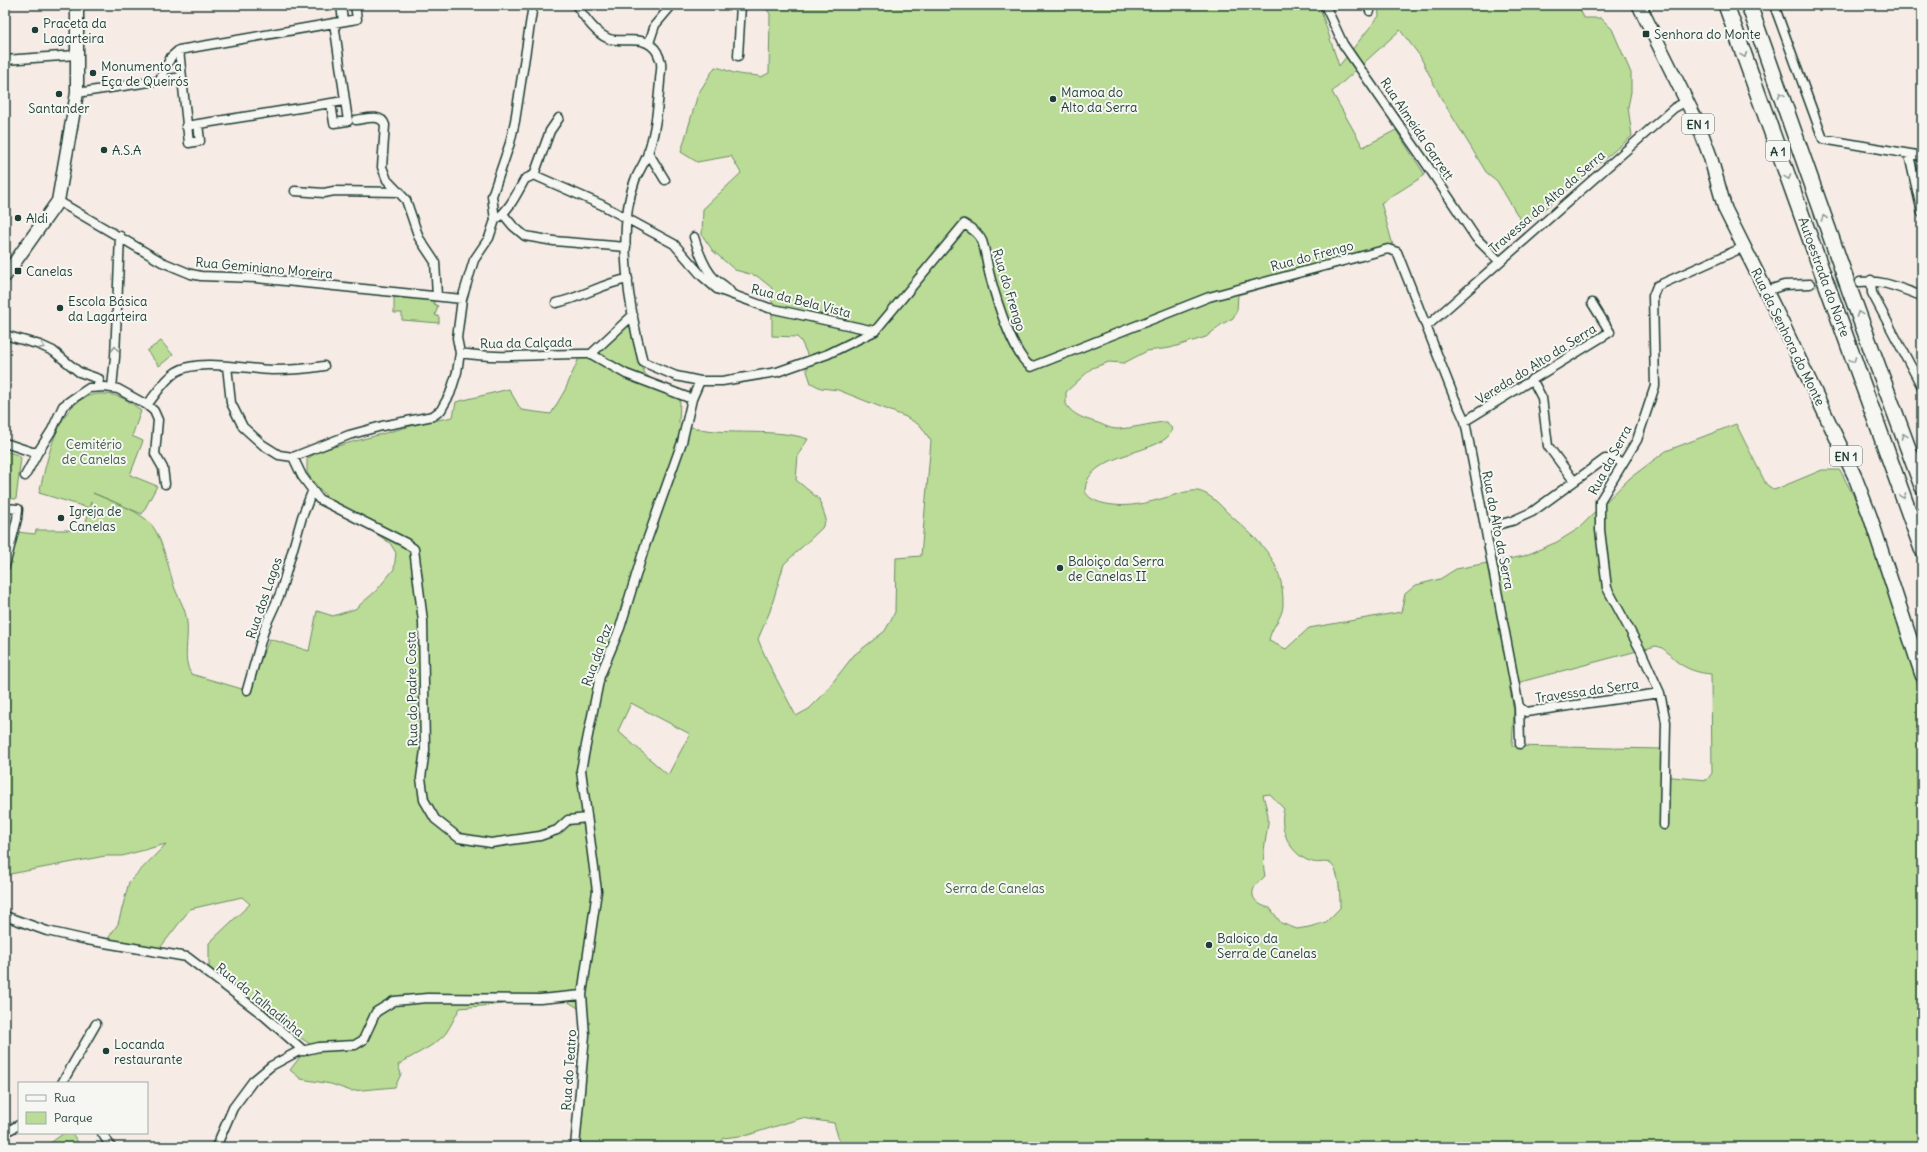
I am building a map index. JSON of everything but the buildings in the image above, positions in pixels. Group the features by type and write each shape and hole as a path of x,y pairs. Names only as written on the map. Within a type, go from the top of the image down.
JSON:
{"highway":[{"name":"Autoestrada do Norte","path":"1726,5 1922,549"},
{"name":"Autoestrada do Norte","path":"1749,5 1853,299 1922,486"}],"main road":[{"path":"5,276 58,201 77,93 77,5"},
{"name":"Rua da Senhora do Monte","path":"1639,5 1687,101 1710,156 1724,209 1766,291 1855,477 1870,516 1922,675"}],"street":[{"path":"341,5 344,21"},
{"path":"160,79 171,57 180,49 357,19 355,5"},
{"path":"227,366 231,403 243,427 263,445 279,455 293,457 349,435 382,426 433,416 441,410 450,394 457,372 460,354 457,338 462,299 474,260 489,238 495,220 492,196 510,143 515,121 533,5"},
{"path":"576,5 598,32 608,39 634,40 649,43 655,25 672,5"},
{"path":"738,56 741,5"},
{"name":"Rua Almeida Garrett","path":"1325,5 1343,44 1476,238 1499,261"},
{"path":"1774,5 1823,140 1922,156"},
{"path":"334,23 344,101 352,121"},
{"name":"Rua do Frengo","path":"649,43 656,51 661,62 655,123 648,152 628,202 626,247 628,279 635,331 643,362 676,376 700,380 722,381 777,372 828,354 875,331 964,224 972,228 981,240 990,277 1016,350 1026,364 1031,367 1209,297 1388,249 1397,252 1427,326"},
{"path":"180,49 188,143 200,141 198,124"},
{"path":"5,60 76,55"},
{"path":"77,93 160,79 182,77"},
{"path":"186,126 344,101"},
{"name":"Travessa do Alto da Serra","path":"1427,326 1674,108 1687,101"},
{"path":"331,103 334,124 378,118 384,121 383,174 406,200 419,238 435,262 438,296"},
{"path":"495,220 503,214 516,196 525,179 534,175 550,131 559,118"},
{"path":"648,152 665,180"},
{"path":"1909,155 1922,212"},
{"name":"Rua da Bela Vista","path":"534,175 602,205 627,220 674,244 707,280 717,288 769,308 875,331"},
{"path":"295,191 324,193 334,191 400,192"},
{"name":"Rua Geminiano Moreira","path":"58,201 162,262 181,271 201,276 256,278 462,299"},
{"path":"503,214 513,226 525,236 561,242 626,247"},
{"path":"112,388 115,357 120,236"},
{"path":"694,237 707,271 715,279 727,287 733,295"},
{"name":"Rua da Serra","path":"1664,826 1666,722 1660,693 1641,651 1607,588 1600,530 1600,501 1637,440 1654,386 1652,296 1657,286 1744,247"},
{"path":"556,303 566,301 612,281 628,279"},
{"path":"1860,282 1871,280 1894,285 1922,296"},
{"path":"1871,280 1872,293 1922,387"},
{"path":"1766,291 1784,285 1810,284"},
{"name":"Vereda do Alto da Serra","path":"1465,421 1610,332 1592,303"},
{"path":"633,315 591,354 626,374 692,399"},
{"name":"Rua do Alto da Serra","path":"1427,326 1454,397 1465,421 1519,707 1520,744"},
{"path":"5,335 40,345 53,351 79,372 99,379 98,387"},
{"name":"Rua da Calçada","path":"460,354 484,356 591,354"},
{"path":"147,404 176,372 198,365 301,370 324,366"},
{"path":"1532,379 1542,398 1548,446 1574,481"},
{"name":"Rua da Paz","path":"582,995 597,891 581,770 600,676 620,628 645,546 682,442 692,399 700,380"},
{"path":"25,476 52,430 63,406 89,388 98,387 118,390 147,404 154,411 158,420 155,454 163,468 165,484"},
{"path":"5,444 32,452 38,452"},
{"name":"Rua do Padre Costa","path":"293,457 294,462 312,492 319,499 406,543 414,549 423,621 425,750 421,778 424,800 435,819 459,838 491,843 540,836 557,830 568,820 587,818"},
{"path":"1486,528 1512,521 1532,512 1605,459 1615,459 1623,463"},
{"name":"Rua dos Lagos","path":"247,690 265,627 280,594 302,517 312,492"},
{"path":"5,508 18,509 17,519 5,566"},
{"name":"Travessa da Serra","path":"1519,707 1526,712 1660,693"},
{"name":"Rua da Talhadinha","path":"5,916 47,931 187,957 262,1014 304,1051 319,1046 355,1045 363,1040 376,1012 394,1001 428,998 540,999 582,995"},
{"name":"Rua do Teatro","path":"575,1147 585,1034 582,995"},
{"path":"64,1082 96,1024"},
{"path":"216,1147 233,1108 253,1081 271,1066 304,1051"},
{"path":"5,1132 18,1126"},
{"path":"103,1134 111,1147"}],"green space":[{"name":"Serra de Canelas","path":"764,5 1319,5 1339,66 1379,16 1378,5 1578,5 1584,18 1601,18 1612,29 1631,73 1631,92 1628,107 1632,136 1524,226 1497,181 1486,172 1441,98 1420,56 1400,30 1332,92 1363,147 1396,130 1425,175 1381,203 1396,256 1389,253 1238,295 1237,310 1233,318 1222,324 1206,337 1170,348 1147,351 1124,363 1109,362 1092,368 1066,392 1066,404 1072,411 1084,418 1113,428 1119,429 1167,422 1172,429 1167,437 1157,444 1112,460 1098,468 1089,478 1085,491 1090,497 1097,501 1111,505 1145,503 1184,492 1195,491 1203,492 1215,500 1260,543 1274,564 1282,589 1283,605 1281,614 1269,641 1286,649 1309,628 1401,612 1405,594 1416,585 1440,579 1456,569 1524,556 1557,542 1578,529 1630,478 1666,451 1736,424 1766,484 1774,490 1822,470 1840,470 1861,510 1922,698 1922,1147 841,1147 834,1123 802,1118 748,1135 723,1138 718,1147 573,1147 583,1011 562,998 534,999 460,1008 442,1038 398,1065 401,1074 395,1087 351,1091 331,1084 301,1079 290,1070 310,1044 278,1023 209,967 209,943 250,904 242,897 190,909 160,948 107,940 118,924 129,882 166,844 122,856 105,856 5,875 5,571 17,532 35,534 36,530 84,530 91,502 89,508 39,493 51,446 65,415 75,404 88,396 109,394 133,404 141,411 132,436 143,441 130,475 157,486 142,514 124,506 136,512 148,521 153,527 161,543 175,589 185,613 187,629 186,656 188,668 191,674 242,689 254,673 270,639 309,651 317,611 333,616 355,609 376,591 394,569 396,553 390,543 336,507 312,480 307,472 307,459 319,451 422,423 453,417 456,402 509,389 521,410 551,414 565,390 579,358 612,333 630,326 634,344 645,374 680,400 679,423 694,428 726,432 777,433 808,439 798,455 796,480 819,499 826,519 822,528 784,564 770,611 758,639 796,716 809,709 822,696 854,655 885,631 895,612 896,558 921,556 931,441 921,426 906,417 838,390 821,388 811,383 807,371 807,354 801,341 797,337 772,336 772,288 757,276 735,270 713,251 702,235 703,209 741,173 731,156 697,162 681,152 698,94 715,67 744,75 761,77 769,73 770,14","holes":["1656,646 1665,650 1676,661 1684,666 1697,672 1711,674 1712,773 1707,780 1661,776 1662,749 1512,746 1514,710 1509,685","631,703 690,734 668,775 618,731","1270,794 1284,809 1283,825 1285,833 1288,841 1298,854 1313,862 1325,862 1334,867 1338,878 1340,908 1326,922 1297,929 1281,923 1270,908 1263,906 1254,899 1254,888 1265,876 1264,856 1268,820 1263,795"]},
{"path":"394,297 434,300 434,304 438,306 435,315 439,317 439,323 402,320 402,313 394,313"},
{"path":"161,341 173,355 159,366 147,351"},
{"path":"5,451 18,455 21,458 16,499 5,498"},
{"path":"63,1134 73,1134 81,1147 45,1147"}],"tunnel":[{"path":"1810,284 1860,282"}],"place":[{"name":"Praceta da Lagarteira","path":"35,30"},
{"name":"Senhora do Monte","path":"1646,34"},
{"name":"Monumento a Eça de Queirós","path":"93,73"},
{"name":"Santander","path":"59,94"},
{"name":"Mamoa do Alto da Serra","path":"1053,99"},
{"name":"A.S.A","path":"104,150"},
{"name":"Aldi","path":"18,218"},
{"name":"Canelas","path":"18,271"},
{"name":"Escola Básica da Lagarteira","path":"60,308"},
{"name":"Igreja de Canelas","path":"61,518"},
{"name":"Baloiço da Serra de Canelas II","path":"1060,568"},
{"name":"Baloiço da Serra de Canelas","path":"1209,945"},
{"name":"Locanda restaurante","path":"106,1051"}],"park label":[{"name":"Cemitério de Canelas","path":"94,452"}]}
